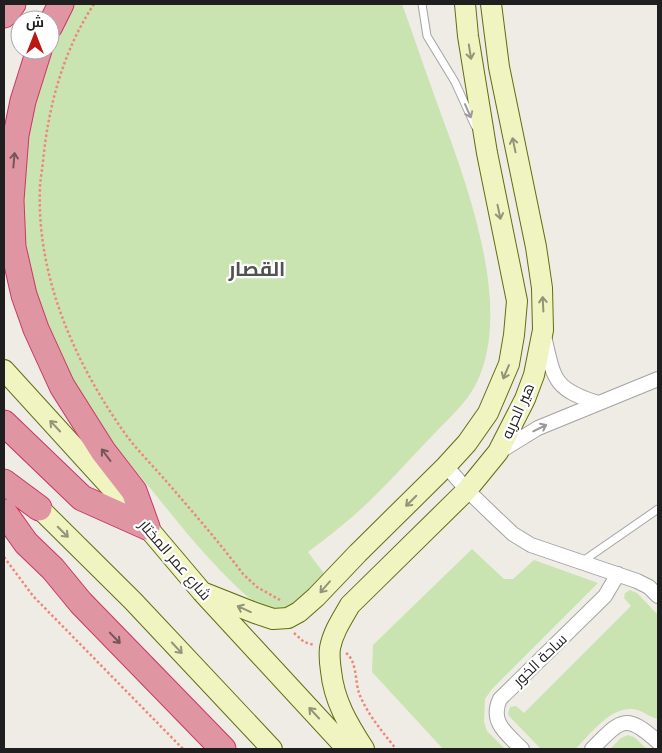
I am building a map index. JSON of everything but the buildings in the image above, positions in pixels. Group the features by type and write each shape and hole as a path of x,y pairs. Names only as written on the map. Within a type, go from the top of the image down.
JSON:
{"highway":[{"path":"4,16 13,4"},
{"path":"36,60 23,101 16,135 11,200 13,247 24,295 36,329 62,386 98,444 134,492 147,527"},
{"path":"4,423 82,498 147,527"},
{"path":"4,482 39,508"},
{"path":"4,512 26,543 53,569 81,603 223,749"}],"main road":[{"name":"هير الحربه","path":"288,618 300,612 316,597 467,443 488,413 509,364 517,301 487,153 464,4"},
{"name":"هير الحربه","path":"364,749 338,705 332,682 330,648 337,628 350,605 467,490 498,452 525,399 534,375 543,330 542,288 536,247 499,67 491,4"},
{"name":"شارع عمر المختار","path":"4,370 147,527 202,592 347,749"},
{"path":"4,472 133,601 272,749"},
{"path":"358,553 380,574"},
{"path":"202,592 254,614 273,619 288,618"}],"street":[{"path":"543,330 550,364 555,377 562,386 583,398 598,403"},
{"path":"498,452 538,428 658,379"},
{"path":"446,466 467,490 513,534 531,545 638,580 658,596"},
{"name":"ساحة الخور","path":"522,749 499,724 495,708 500,699 605,596 618,574"},
{"path":"592,749 611,730 620,724 628,722 642,727 658,742"}],"lane":[{"path":"422,4 427,36 455,82 487,153"},
{"path":"583,561 658,509"}],"path":[{"path":"94,4 69,50 56,88 47,126 40,187 42,230 49,276 57,305 74,348 98,391 127,436 244,574 257,587 280,600 298,638 304,642 343,650 350,656 359,692 366,710 396,749"},
{"path":"4,557 33,596 182,749"}],"green space":[{"path":"74,4 402,4 460,168 482,243 488,281 490,318 487,353 476,384 456,412 373,498 308,552 323,572 323,581 305,598 289,609 271,610 257,604 226,576 190,537 104,431 71,378 43,319 36,296 27,248 24,223 24,174 30,126 41,79 47,60 60,60 60,28"},
{"path":"472,549 504,579 513,579 534,560 598,583 492,689 485,699 484,722 487,731 505,749 443,749 372,672 373,645"},
{"path":"630,590 637,593 658,615 658,719 633,709 616,712 601,723 575,749 541,749 509,716 510,707 516,706 524,713 631,606 624,598 625,593"},
{"path":"628,735 634,737 647,749 610,749 621,738"}],"district":[{"name":"القصار","path":"257,269"}]}
